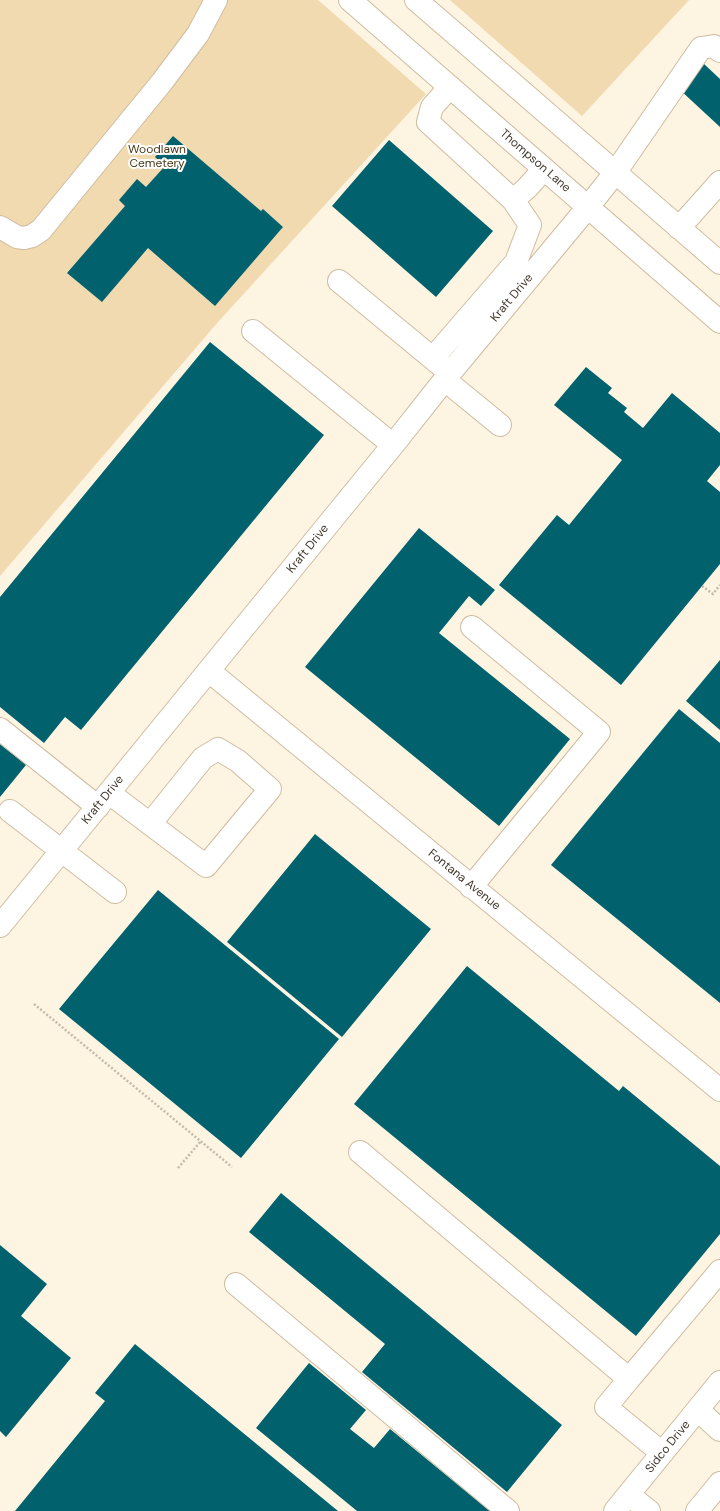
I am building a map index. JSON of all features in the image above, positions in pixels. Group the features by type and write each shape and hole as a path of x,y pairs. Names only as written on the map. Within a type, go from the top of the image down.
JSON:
{"street":[{"path":"0,227 17,237 24,238 32,236 41,230 162,82 198,34 216,0"},
{"name":"Thompson Lane","path":"350,0 720,322"},
{"path":"416,0 720,263"},
{"name":"Kraft Drive","path":"0,926 393,445 447,376 588,207 615,173 701,48 714,46 720,51"},
{"path":"432,358 516,262 530,224 513,200 428,122 432,107 450,87"},
{"path":"513,200 527,188 544,169"},
{"path":"679,228 720,182"},
{"path":"339,281 432,358 447,376 500,425"},
{"path":"253,331 393,445"},
{"path":"471,887 599,732 472,628"},
{"name":"Fontana Avenue","path":"209,670 471,887 517,922 720,1090"},
{"path":"0,729 103,800 150,824 206,866 270,788 238,761 218,749 203,758 150,824"},
{"path":"10,811 115,892"},
{"path":"360,1152 629,1378"},
{"path":"662,1453 606,1407 720,1271"},
{"path":"236,1284 508,1511"},
{"name":"Sidco Drive","path":"622,1503 720,1382"},
{"path":"698,1410 720,1430"},
{"path":"697,1511 720,1483"},
{"path":"622,1503 649,1511"}],"path":[{"path":"702,586 713,594 720,585"},
{"path":"34,1004 232,1167"},
{"path":"178,1168 201,1141"}],"green space":[{"name":"Woodlawn Cemetery","path":"0,0 318,0 426,94 218,322 0,576"},
{"path":"450,0 689,0 582,116"}],"building":[{"path":"703,63 720,79 720,127 679,89"},
{"path":"173,136 261,211 263,209 283,227 215,306 148,248 102,302 67,273 125,206 119,200 137,179 146,187 165,166 155,157"},
{"path":"389,140 493,231 436,297 332,206"},
{"path":"210,342 324,435 81,730 65,717 44,743 0,707 0,597"},
{"path":"586,367 612,388 608,393 627,408 624,412 643,428 672,393 720,433 720,465 707,481 720,492 720,564 621,685 499,585 557,515 569,525 622,460 554,405"},
{"path":"419,528 495,590 481,606 469,596 439,633 570,739 499,826 305,667"},
{"path":"720,660 720,730 686,701"},
{"path":"679,709 720,743 720,1003 551,865"},
{"path":"0,744 26,765 0,797"},
{"path":"315,834 431,929 342,1037 227,942"},
{"path":"158,890 339,1039 241,1158 59,1009"},
{"path":"467,966 619,1091 623,1086 720,1166 720,1234 636,1336 354,1104"},
{"path":"281,1193 562,1425 507,1492 362,1372 385,1344 249,1232"},
{"path":"0,1245 47,1284 21,1316 71,1358 6,1437 0,1431"},
{"path":"135,1344 338,1511 15,1511 105,1401 95,1393"},
{"path":"309,1363 366,1410 350,1429 374,1448 390,1429 490,1511 357,1511 256,1428"}]}
